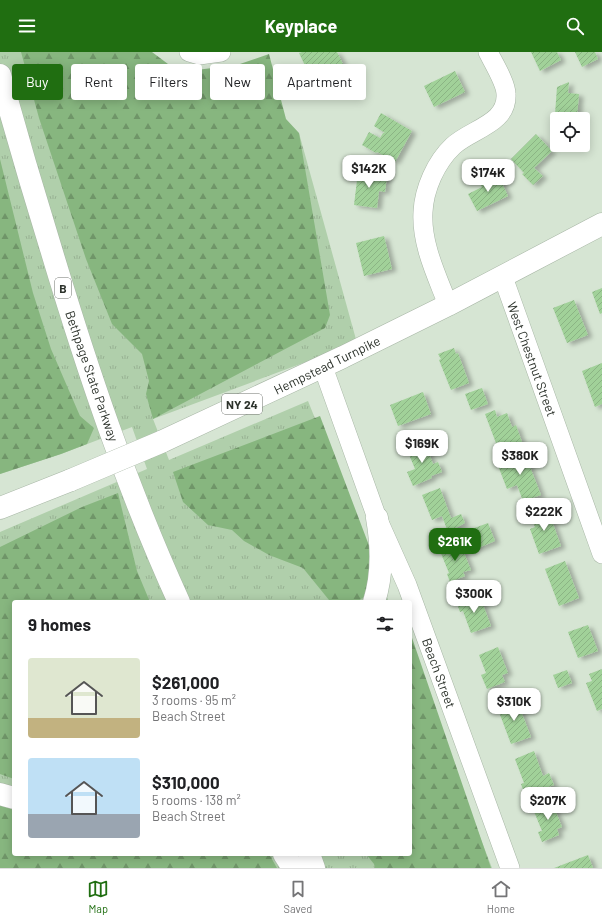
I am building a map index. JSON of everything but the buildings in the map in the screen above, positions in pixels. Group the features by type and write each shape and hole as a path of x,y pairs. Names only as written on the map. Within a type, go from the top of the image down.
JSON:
{"main road":[{"name":"Bethpage State Parkway","path":"0,75 43,225 86,359 109,426 163,568 177,600"},
{"name":"Hempstead Turnpike","path":"0,508 161,442 323,367 503,277 602,224"},
{"path":"374,600 381,568 382,553 378,518"},
{"path":"163,568 171,600"},
{"path":"163,568 185,600"},
{"path":"0,794 12,797"},
{"path":"285,856 294,868"},
{"path":"298,856 304,868"},
{"path":"310,856 314,868"}],"street":[{"path":"188,52 199,55 221,52"},
{"path":"448,305 430,257 423,226 423,210 427,189 437,166 453,146 500,116 506,105 506,92 488,52"},
{"name":"West Chestnut Street","path":"503,277 602,554"},
{"name":"Beach Street","path":"323,367 378,518 408,585 510,868"}],"green space":[{"path":"0,52 140,52 143,64 135,64 135,100 151,100 175,202 299,133 357,343 153,419 169,460 308,401 388,600 12,600 12,856 412,856 412,660 492,868 0,868 0,532 147,469 132,427 61,454 0,474"},
{"path":"21,52 152,52 168,64 135,64 135,100 202,100 202,69 210,68 210,100 265,100 265,64 240,64 269,54 273,69 273,100 281,100 286,119 299,133 330,315 325,328 153,419 146,394 149,381 142,354 112,324 86,259 34,100 63,100 63,64 24,64"},
{"path":"0,159 33,293 51,349 80,416 94,428 87,444 0,474"},
{"path":"320,416 373,556 365,596 360,600 329,600 303,568 269,555 244,541 232,530 208,525 183,502 173,472"},
{"path":"118,493 137,571 149,600 12,600 12,778 0,774 0,547 82,507"},
{"path":"412,638 491,868 375,868 374,864 368,856 412,856"},
{"path":"0,805 12,809 12,856 270,856 277,868 0,868"}]}
